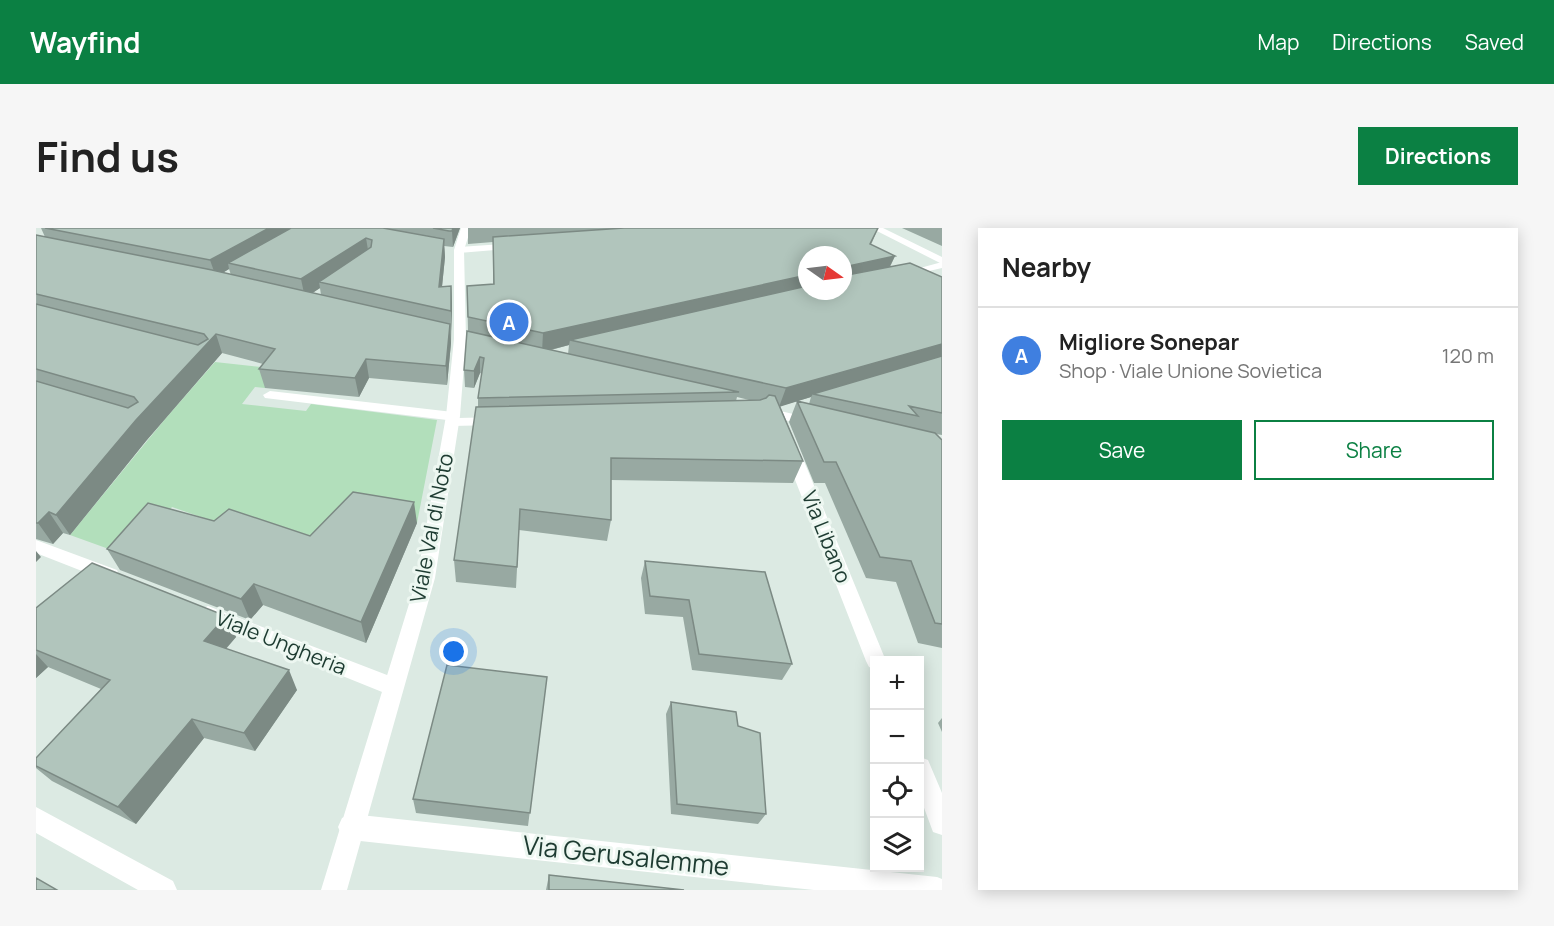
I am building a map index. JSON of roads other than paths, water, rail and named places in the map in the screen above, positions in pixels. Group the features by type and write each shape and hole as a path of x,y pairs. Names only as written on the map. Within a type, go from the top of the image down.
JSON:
{"street":[{"name":"Viale Val di Noto","path":"334,890 426,578 453,419 455,252 466,228"},
{"path":"876,228 942,261"},
{"path":"455,252 526,245"},
{"path":"887,278 942,265"},
{"path":"454,338 478,344"},
{"path":"270,395 453,419 512,421"},
{"path":"776,414 810,404"},
{"path":"743,411 776,414 832,426"},
{"name":"Via Libano","path":"776,414 874,656"},
{"path":"36,546 125,581"},
{"name":"Viale Ungheria","path":"192,608 392,687"},
{"path":"924,778 942,824"},
{"path":"36,819 164,890"},
{"name":"Via Gerusalemme","path":"351,827 937,890"}],"place":[{"name":"Migliore Sonepar","path":"509,322"}]}
